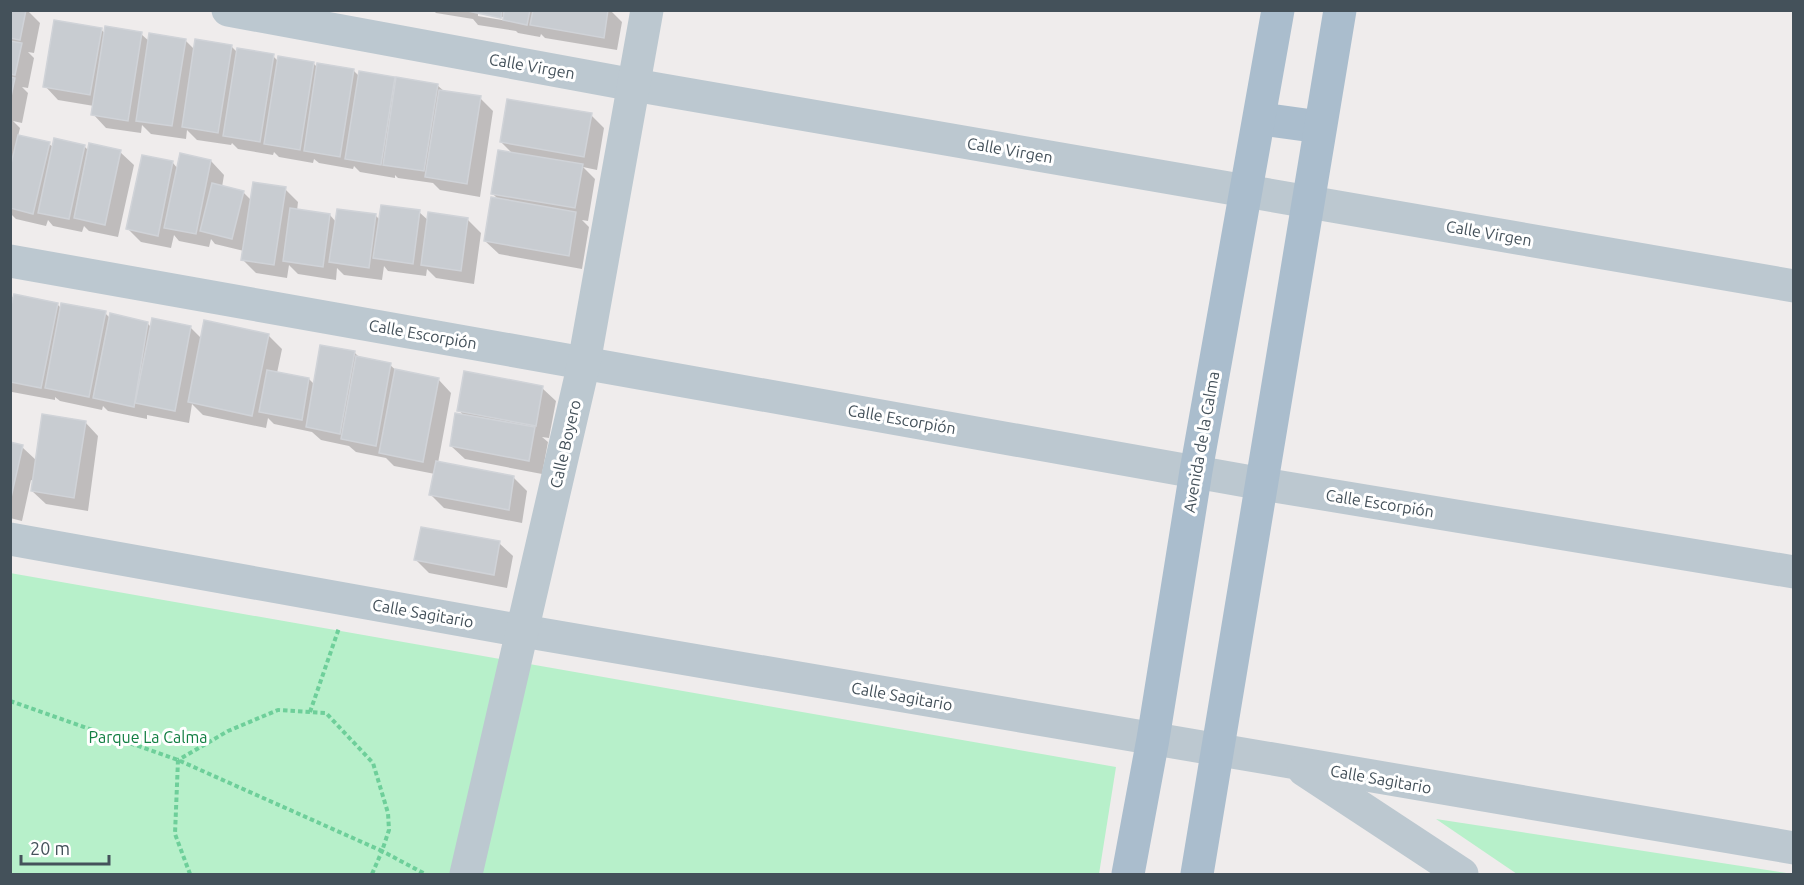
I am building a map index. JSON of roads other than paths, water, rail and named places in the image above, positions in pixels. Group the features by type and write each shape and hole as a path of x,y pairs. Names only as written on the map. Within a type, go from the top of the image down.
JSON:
{"main road":[{"name":"Avenida de la Calma","path":"1128,874 1153,740 1196,471 1278,10"},
{"path":"1197,874 1340,10"},
{"path":"1260,119 1320,127"}],"street":[{"name":"Calle Virgen","path":"228,10 634,85 1794,286"},
{"name":"Calle Boyero","path":"466,874 584,363 647,10"},
{"name":"Calle Escorpión","path":"10,261 1263,484 1794,572"},
{"name":"Calle Sagitario","path":"10,539 523,631 1794,848"},
{"path":"1295,764 1462,874"}],"park label":[{"name":"Parque La Calma","path":"148,737"}]}
